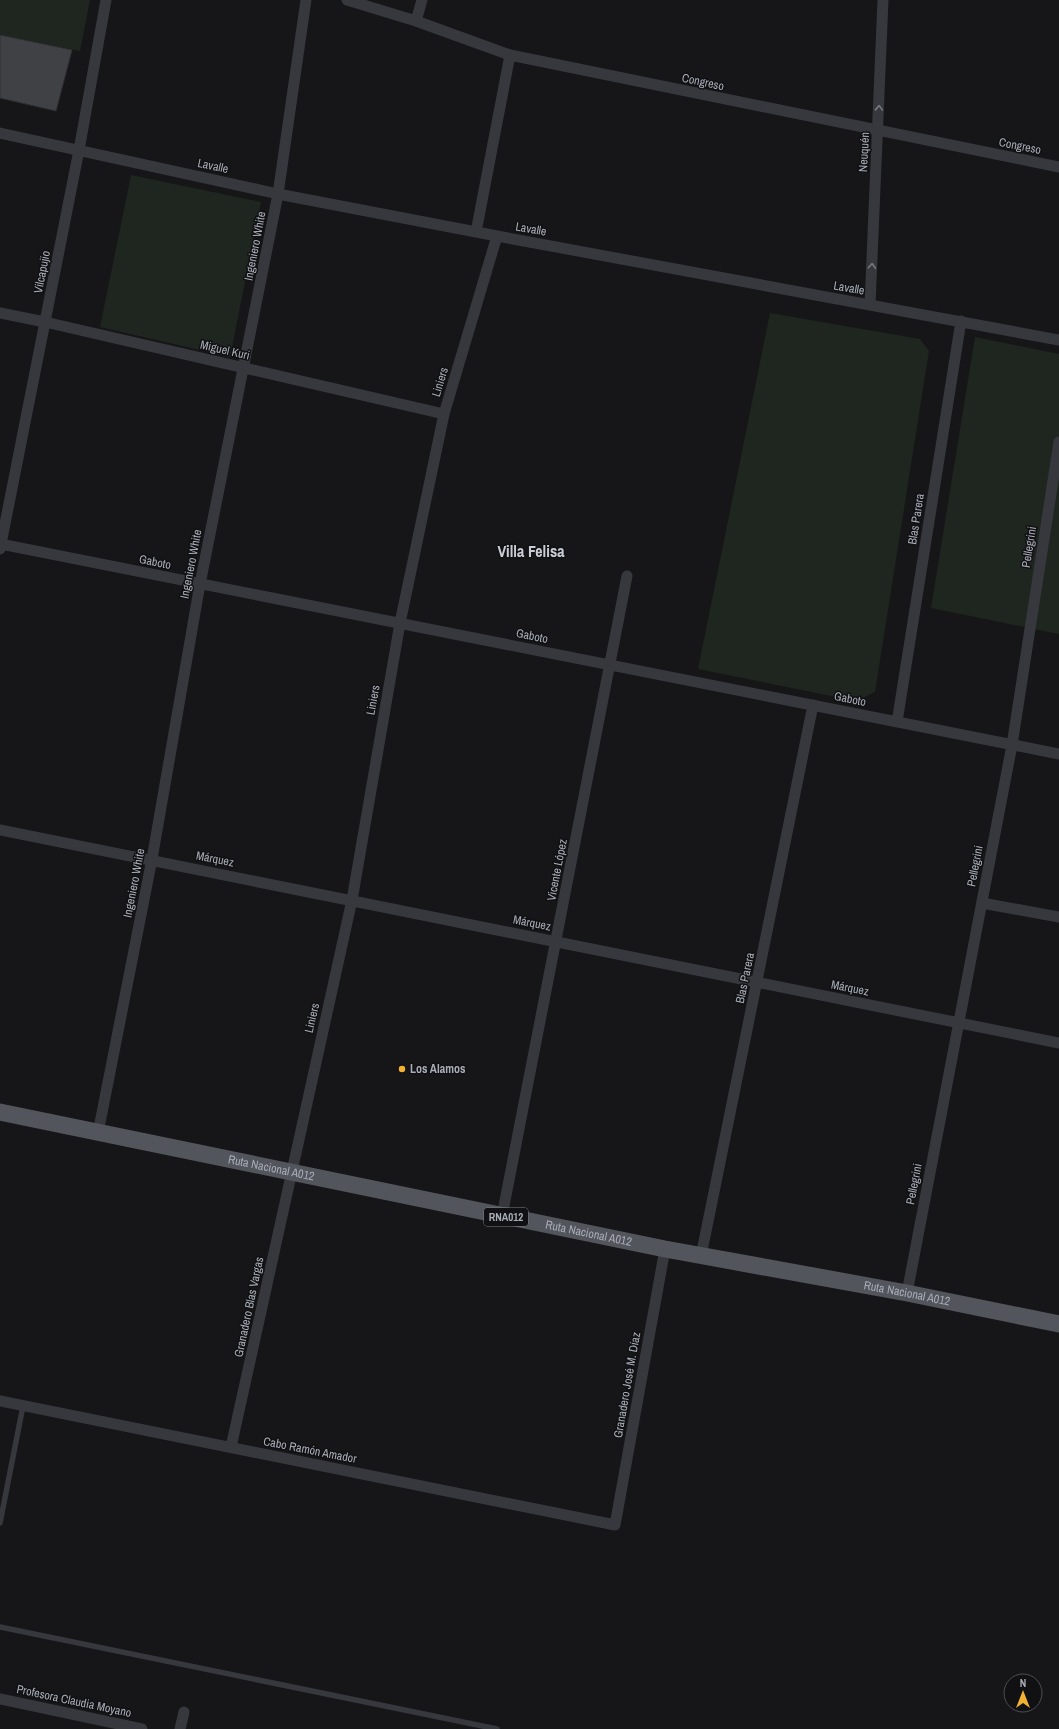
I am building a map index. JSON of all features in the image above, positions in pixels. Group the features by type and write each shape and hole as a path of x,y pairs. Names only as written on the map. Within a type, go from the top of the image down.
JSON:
{"main road":[{"name":"Ruta Nacional A012","path":"0,1112 665,1249 907,1293 1059,1324"},
{"name":"Ruta Nacional A012","path":"1013,1314 1059,1318"}],"street":[{"name":"Vilcapujio","path":"0,546 79,150 106,0"},
{"name":"Ingeniero White","path":"98,1133 152,859 200,584 278,194 306,0"},
{"name":"Congreso","path":"347,0 416,21 510,56 1059,167"},
{"path":"416,21 422,0"},
{"name":"Neuquén","path":"870,305 883,0"},
{"path":"476,232 510,56"},
{"name":"Lavalle","path":"0,133 278,194 1059,340"},
{"name":"Liniers","path":"291,1173 352,900 400,623 444,414 497,236"},
{"name":"Miguel Kuri","path":"0,313 45,322 444,414"},
{"name":"Blas Parera","path":"897,722 961,321"},
{"name":"Pellegrini","path":"907,1293 1012,745 1059,442"},
{"name":"Gaboto","path":"0,546 400,623 1059,754"},
{"name":"Vicente López","path":"502,1216 627,576"},
{"name":"Blas Parera","path":"701,1256 813,706"},
{"name":"Márquez","path":"0,830 152,859 1059,1044"},
{"path":"982,903 1059,917"},
{"name":"Granadero Blas Vargas","path":"231,1447 291,1173"},
{"name":"Granadero José M. Díaz","path":"614,1525 665,1249"},
{"name":"Cabo Ramón Amador","path":"0,1401 614,1525"},
{"name":"Profesora Claudia Moyano","path":"0,1699 142,1729"},
{"path":"180,1729 184,1712"}],"lane":[{"path":"0,1523 23,1406"},
{"path":"0,1627 497,1729"}],"shaded area":[{"path":"0,0 90,0 80,51 0,35"},
{"path":"131,175 261,202 230,357 100,327"},
{"path":"770,313 920,339 929,351 875,692 856,701 698,669"},
{"path":"975,337 1059,354 1059,634 931,608"}],"building":[{"path":"0,35 72,50 56,111 0,98"}],"place":[{"name":"Los Alamos","path":"402,1069"}],"district":[{"name":"Villa Felisa","path":"531,551"}]}
